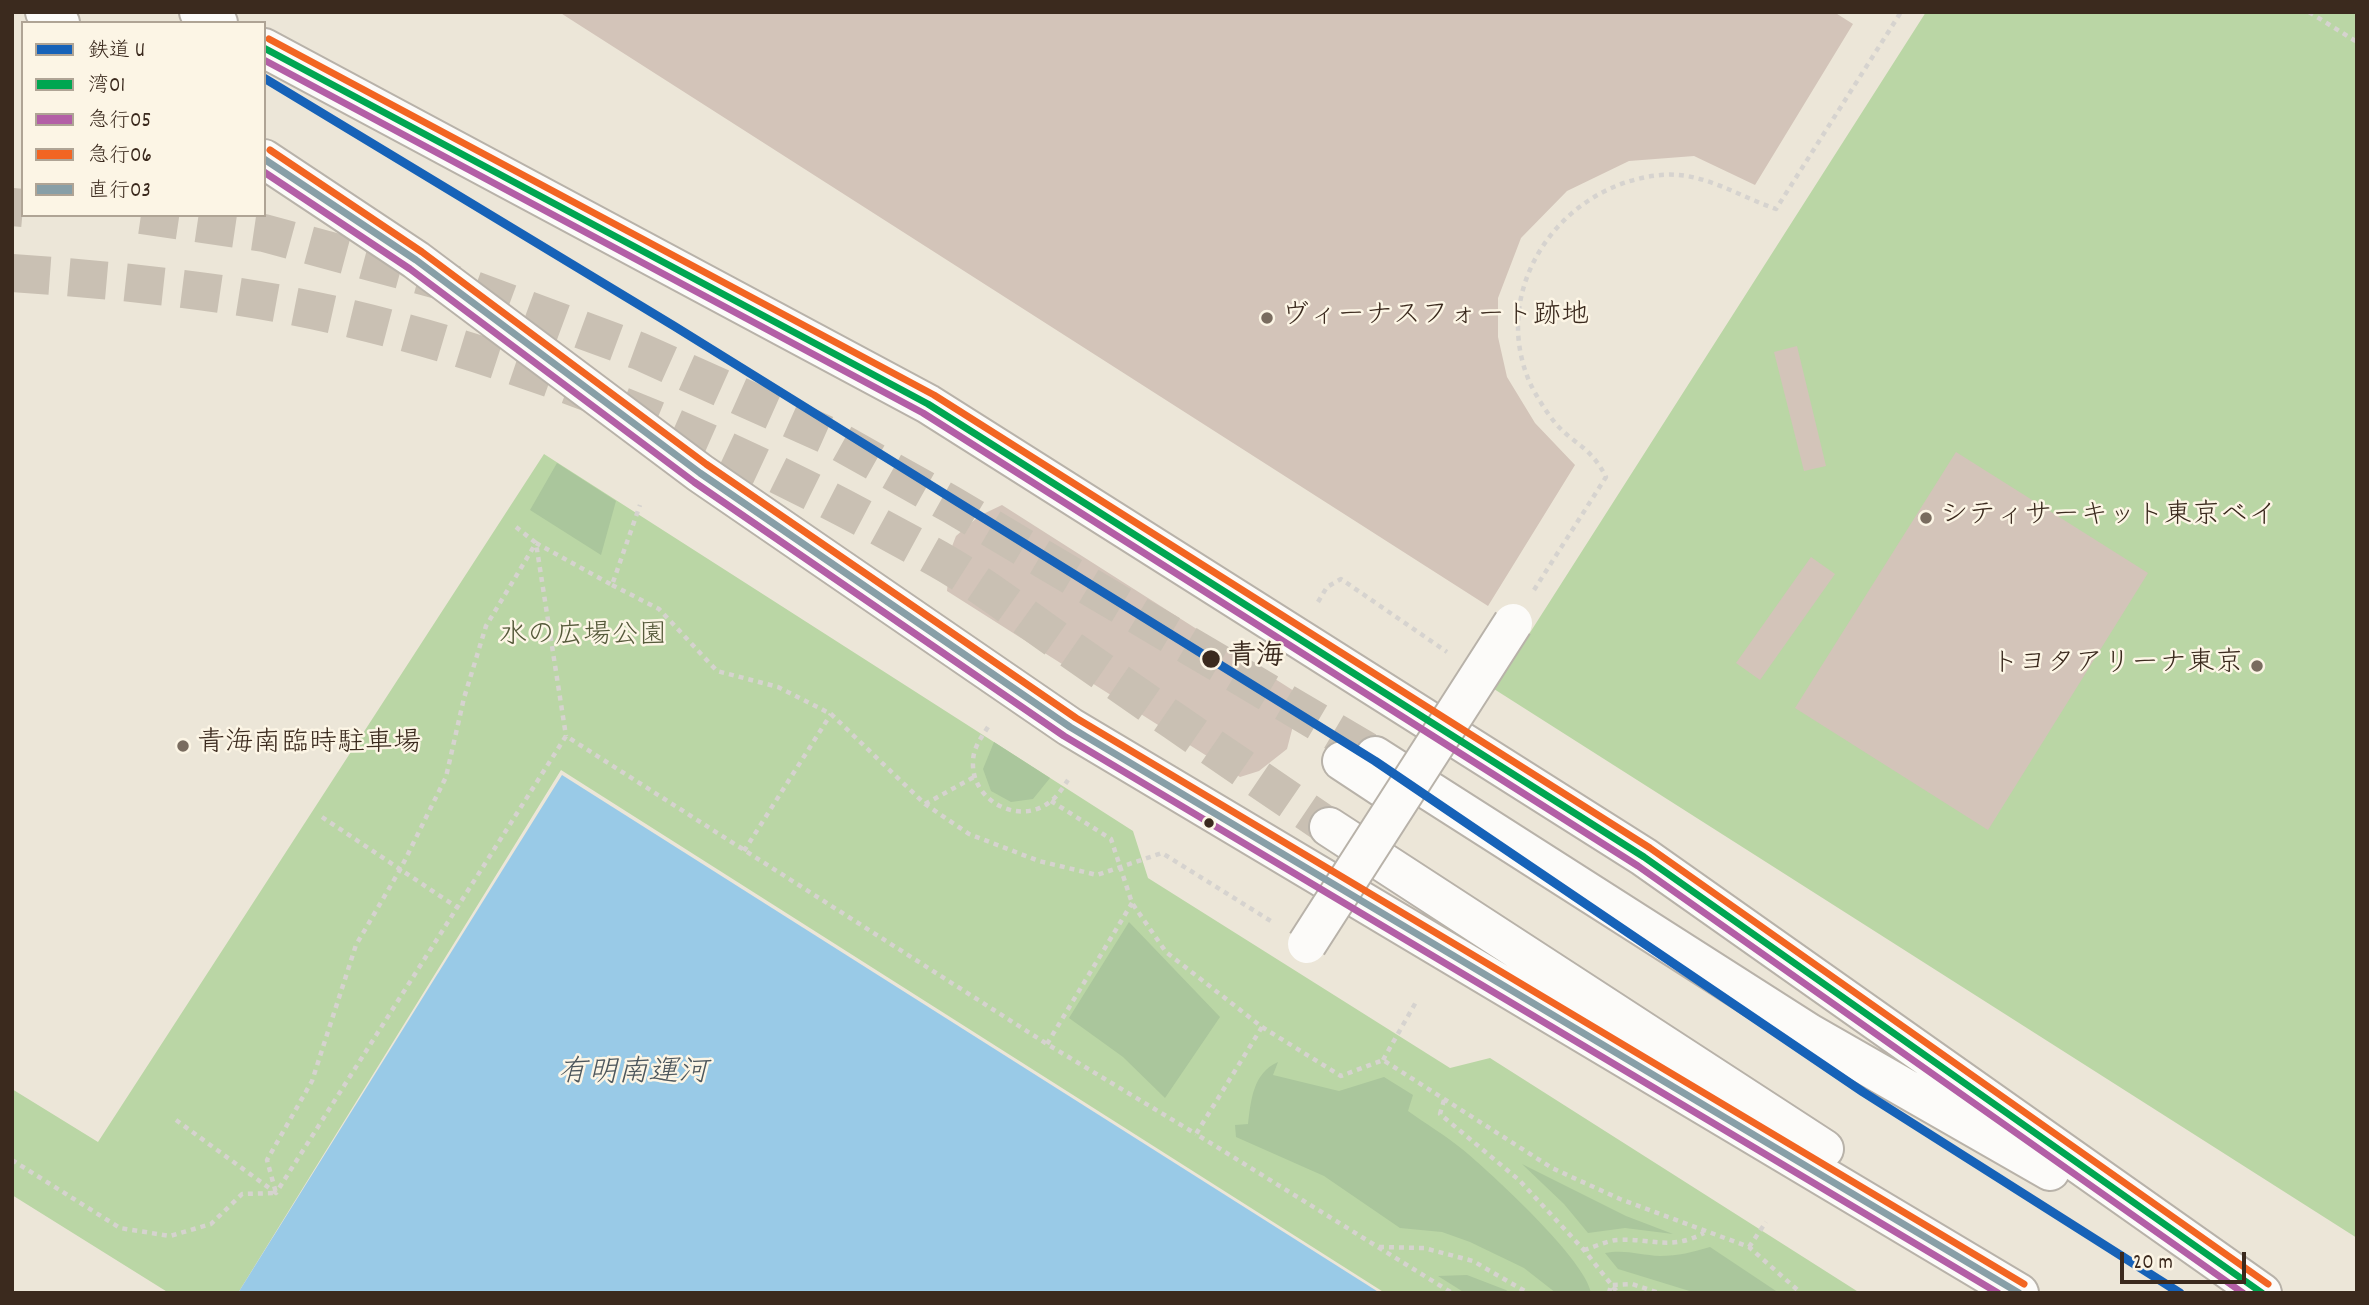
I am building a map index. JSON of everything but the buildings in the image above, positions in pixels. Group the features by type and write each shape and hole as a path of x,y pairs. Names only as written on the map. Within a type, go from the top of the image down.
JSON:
{"street":[{"path":"199,12 215,21"},
{"path":"266,49 928,404 1644,858 2258,1290"},
{"path":"266,160 416,260 700,473 1070,727 2020,1293"},
{"path":"1307,944 1513,623"},
{"path":"1399,799 1359,758 1809,1033 2258,1290"},
{"path":"1329,827 1761,1106 2038,1293"}],"path":[{"path":"1513,623 1606,477 1595,456 1556,424 1530,383 1519,336 1523,288 1542,243 1574,208 1616,184 1662,174 1710,180 1776,209 1901,12"},
{"path":"2309,12 2357,41"},
{"path":"612,585 640,505"},
{"path":"516,527 536,543 659,609 717,671 778,687 831,714 925,804 969,834 1039,861 1097,875 1162,853 1307,944"},
{"path":"276,1193 566,736 536,543"},
{"path":"276,1193 267,1160 312,1081 356,945 401,868 446,777 464,698 486,626 536,543"},
{"path":"1315,605 1327,587 1341,579 1479,674"},
{"path":"744,851 831,714"},
{"path":"988,727 976,746 974,777 981,791 1006,809 1022,812 1051,802 1068,780"},
{"path":"566,736 1047,1044 1452,1293"},
{"path":"925,804 974,777"},
{"path":"1051,802 1111,839 1132,903 1166,952 1262,1027 1341,1076 1382,1060 1416,1002"},
{"path":"322,817 458,908"},
{"path":"1047,1044 1132,903"},
{"path":"1196,1134 1262,1027"},
{"path":"1382,1060 1552,1168 1705,1233 1749,1247 1801,1293"},
{"path":"1444,1100 1440,1114 1519,1180 1584,1250 1618,1293"},
{"path":"176,1120 276,1193"},
{"path":"12,1160 120,1228 170,1236 211,1224 242,1194 276,1193"},
{"path":"1749,1247 1766,1222"},
{"path":"1584,1250 1616,1240 1670,1245 1687,1242 1705,1233"},
{"path":"1378,1247 1424,1248 1473,1261 1528,1293"},
{"path":"1611,1285 1632,1284 1659,1293"},
{"path":"1609,1293 1611,1285"}],"green space":[{"name":"シティサーキット東京ベイ","path":"1926,12 2357,12 2357,1238 1494,689"},
{"name":"水の広場公園","path":"544,454 1133,831 1148,878 1450,1068 1490,1058 1860,1293 1385,1293 561,770 238,1293 169,1293 12,1195 12,1089 98,1142"},
{"path":"557,463 616,501 601,555 530,510"},
{"path":"994,742 1050,778 1033,799 1011,802 991,791 983,769"},
{"path":"1129,922 1220,1017 1165,1098 1123,1057 1069,1018"},
{"path":"1278,1062 1273,1075 1339,1091 1384,1077 1413,1095 1408,1111 1462,1149 1514,1196 1573,1260 1591,1293 1556,1293 1524,1268 1470,1242 1442,1232 1400,1228 1324,1176 1236,1137 1235,1125 1248,1124 1258,1080"},
{"path":"1522,1164 1626,1216 1673,1234 1625,1228 1588,1233 1564,1204"},
{"path":"1710,1247 1779,1293 1696,1293 1618,1269 1605,1253 1667,1256"},
{"path":"1467,1275 1510,1293 1465,1293 1438,1276"}],"water":[{"name":"有明南運河","path":"562,775 1380,1293 238,1293"}],"tunnel":[{"path":"12,207 21,208"},
{"path":"155,217 264,233 471,289 639,351 827,435 952,505 1375,756"},
{"path":"12,273 183,289 352,319 504,363 652,418 797,485 955,569 1329,827"}],"rail line":[{"name":"U","path":"266,79 674,326 1375,761 1863,1092 2180,1293"}],"transit line":[{"name":"急行06","path":"269,39 934,395 1650,848 2268,1284"},
{"name":"湾01","path":"266,49 928,404 1644,857 2262,1293"},
{"name":"急行05","path":"266,61 923,413 1638,866 2243,1293"},
{"name":"急行06","path":"270,150 422,252 706,464 1076,718 2024,1284"},
{"name":"直行03","path":"266,160 416,260 700,473 1070,727 2019,1293"},
{"name":"急行05","path":"266,173 410,269 694,482 1064,736 1998,1293"}],"place":[{"name":"ヴィーナスフォート跡地","path":"1267,318"},
{"name":"シティサーキット東京ベイ","path":"1926,518"},
{"name":"青海","path":"1211,659"},
{"name":"トヨタアリーナ東京","path":"2257,666"},
{"name":"青海南臨時駐車場","path":"183,746"}]}
